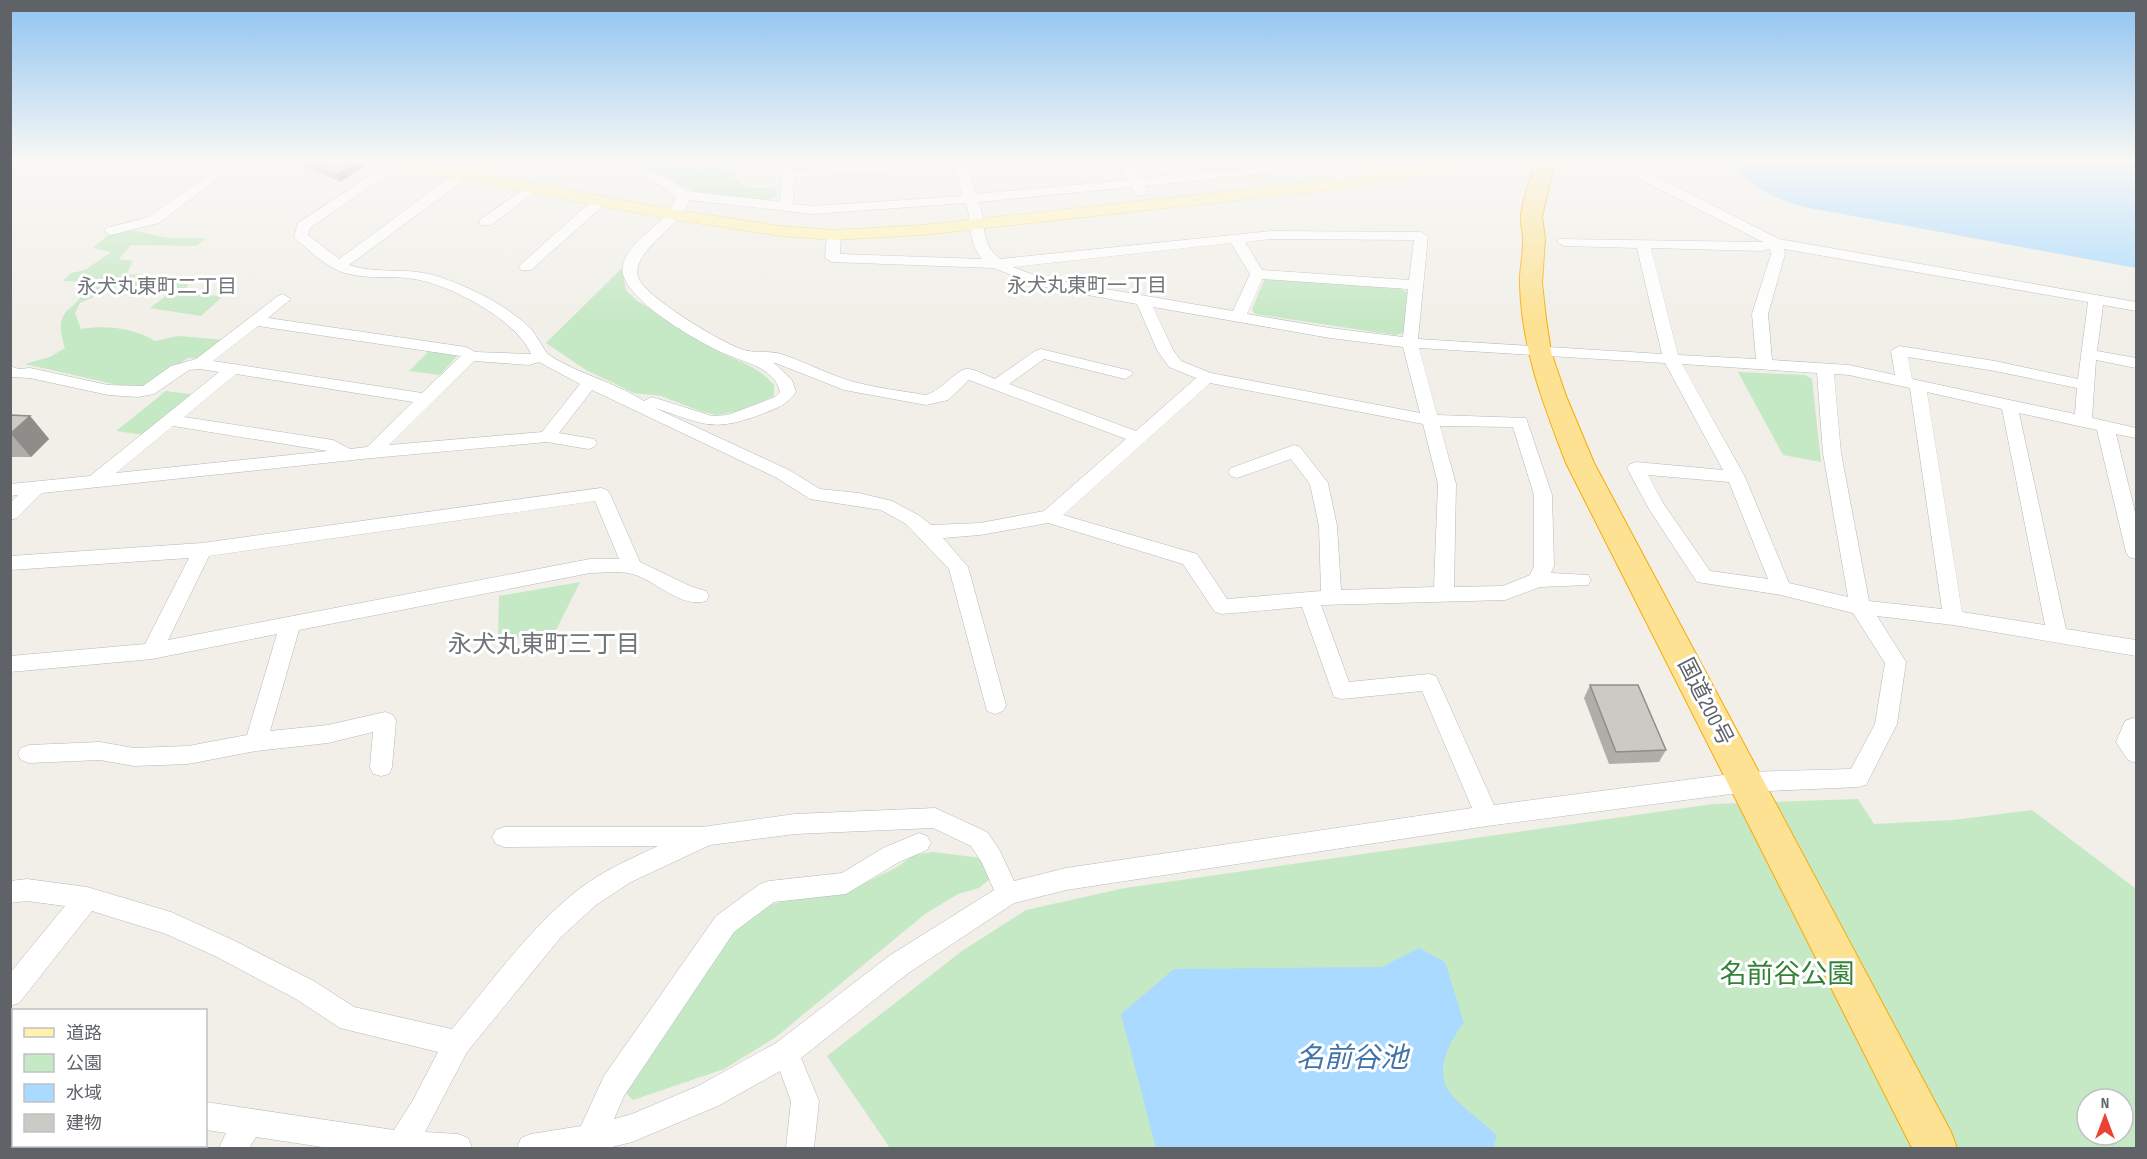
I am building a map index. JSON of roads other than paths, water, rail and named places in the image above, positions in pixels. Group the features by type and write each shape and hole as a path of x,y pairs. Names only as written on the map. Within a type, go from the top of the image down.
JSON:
{"highway":[{"name":"国道200号","path":"1532,213 1534,239 1531,283 1539,352 1553,396 1580,464 1935,1149"},
{"name":"国道200号","path":"1534,239 1548,213"}],"main road":[{"path":"711,213 780,231 834,235 891,233 971,213"},
{"path":"735,213 788,221 835,222 889,222 966,213"}],"street":[{"path":"111,231 154,220 164,213"},
{"path":"322,213 303,226 301,236 340,265 350,270 417,275 445,283 487,302 536,343 540,356 590,383 783,474 816,495 860,499 886,505 913,520 927,532 958,567 995,705"},
{"path":"340,265 410,213"},
{"path":"486,222 498,213"},
{"path":"526,267 587,213"},
{"path":"634,402 655,402 711,421 730,420 749,415 782,401 788,392 786,383 764,363 726,349 645,297 634,285 630,271 632,257 673,213"},
{"path":"975,213 978,241 983,250 996,264 1039,282 1330,333 1410,343 1849,370 2136,433"},
{"path":"1716,213 1775,243 2136,306"},
{"path":"834,235 832,258 996,264 1271,235 1421,236 1410,343 1447,484 1444,594"},
{"path":"1234,238 1257,274"},
{"path":"1564,242 1761,247 1775,243"},
{"path":"1764,366 1760,314 1778,254 1775,243"},
{"path":"1643,245 1671,360 1736,477 1781,588"},
{"path":"417,275 434,262"},
{"path":"1257,274 1416,285"},
{"path":"1238,317 1257,274"},
{"path":"200,364 283,299"},
{"path":"2083,421 2088,354 2096,299"},
{"path":"1143,301 1165,350 1175,364 1207,376 1431,420 1520,422 1543,495 1544,566 1538,580"},
{"path":"255,321 465,352 470,356 529,360 540,356"},
{"path":"1953,618 1911,383 1899,351 1995,366 2085,385"},
{"path":"738,353 777,358 850,386 926,400 942,396 967,374 1139,438"},
{"path":"999,384 1041,354 1125,374"},
{"path":"2088,354 2136,363"},
{"path":"372,452 470,356"},
{"path":"10,371 129,393 148,390 184,364 200,364 426,399"},
{"path":"531,1149 589,1144 708,1096 786,1053 898,965 1008,894 1066,879 1486,816 1752,795 1858,778 1886,724 1896,662 1860,607 1832,453 1825,369"},
{"path":"94,482 231,370"},
{"path":"927,532 980,529 1050,516 1207,376"},
{"path":"547,437 578,395 590,383"},
{"path":"2009,404 2057,636"},
{"path":"170,420 333,446 348,455"},
{"path":"2105,426 2136,552"},
{"path":"10,490 372,452 547,437 588,443"},
{"path":"1237,472 1294,452 1319,483 1328,526 1331,597"},
{"path":"1736,477 1636,468 1655,505 1704,577 1781,588 1860,607 1953,618 2136,648"},
{"path":"10,514 35,489"},
{"path":"10,563 202,550 601,494 632,566"},
{"path":"1050,516 1065,523 1190,559 1222,607 1331,597 1505,593 1538,580 1581,580"},
{"path":"152,651 202,550"},
{"path":"10,664 152,651 590,566 632,566 683,591 699,596"},
{"path":"1310,600 1342,691 1429,682 1486,816"},
{"path":"256,742 290,626"},
{"path":"29,754 100,751 134,757 188,755 256,742 328,734 385,721 381,767"},
{"path":"2136,728 2133,727 2127,742 2136,754"},
{"path":"504,837 708,836 795,824 935,818 979,839 992,856 1008,894"},
{"path":"401,1145 423,1110 457,1043 552,929 587,897 622,874 708,836"},
{"path":"589,1144 614,1086 725,924 769,892 846,883 891,855 919,843"},
{"path":"10,892 27,890 87,898 171,924 224,948 305,990 349,1019 457,1043"},
{"path":"10,994 87,898"},
{"path":"786,1053 805,1101 800,1149"},
{"path":"207,1116 401,1145 458,1149"},
{"path":"233,1149 249,1122"}],"water":[{"path":"1837,213 2136,213 2136,268"},
{"name":"名前谷池","path":"1419,948 1445,962 1464,1023 1449,1047 1443,1065 1445,1083 1459,1102 1497,1135 1493,1148 1156,1148 1121,1014 1174,969 1382,967"}],"district":[{"name":"永犬丸東町一丁目","path":"1087,286"},
{"name":"永犬丸東町二丁目","path":"157,287"},
{"name":"永犬丸東町三丁目","path":"544,644"}],"park label":[{"name":"名前谷公園","path":"1787,975"}]}
